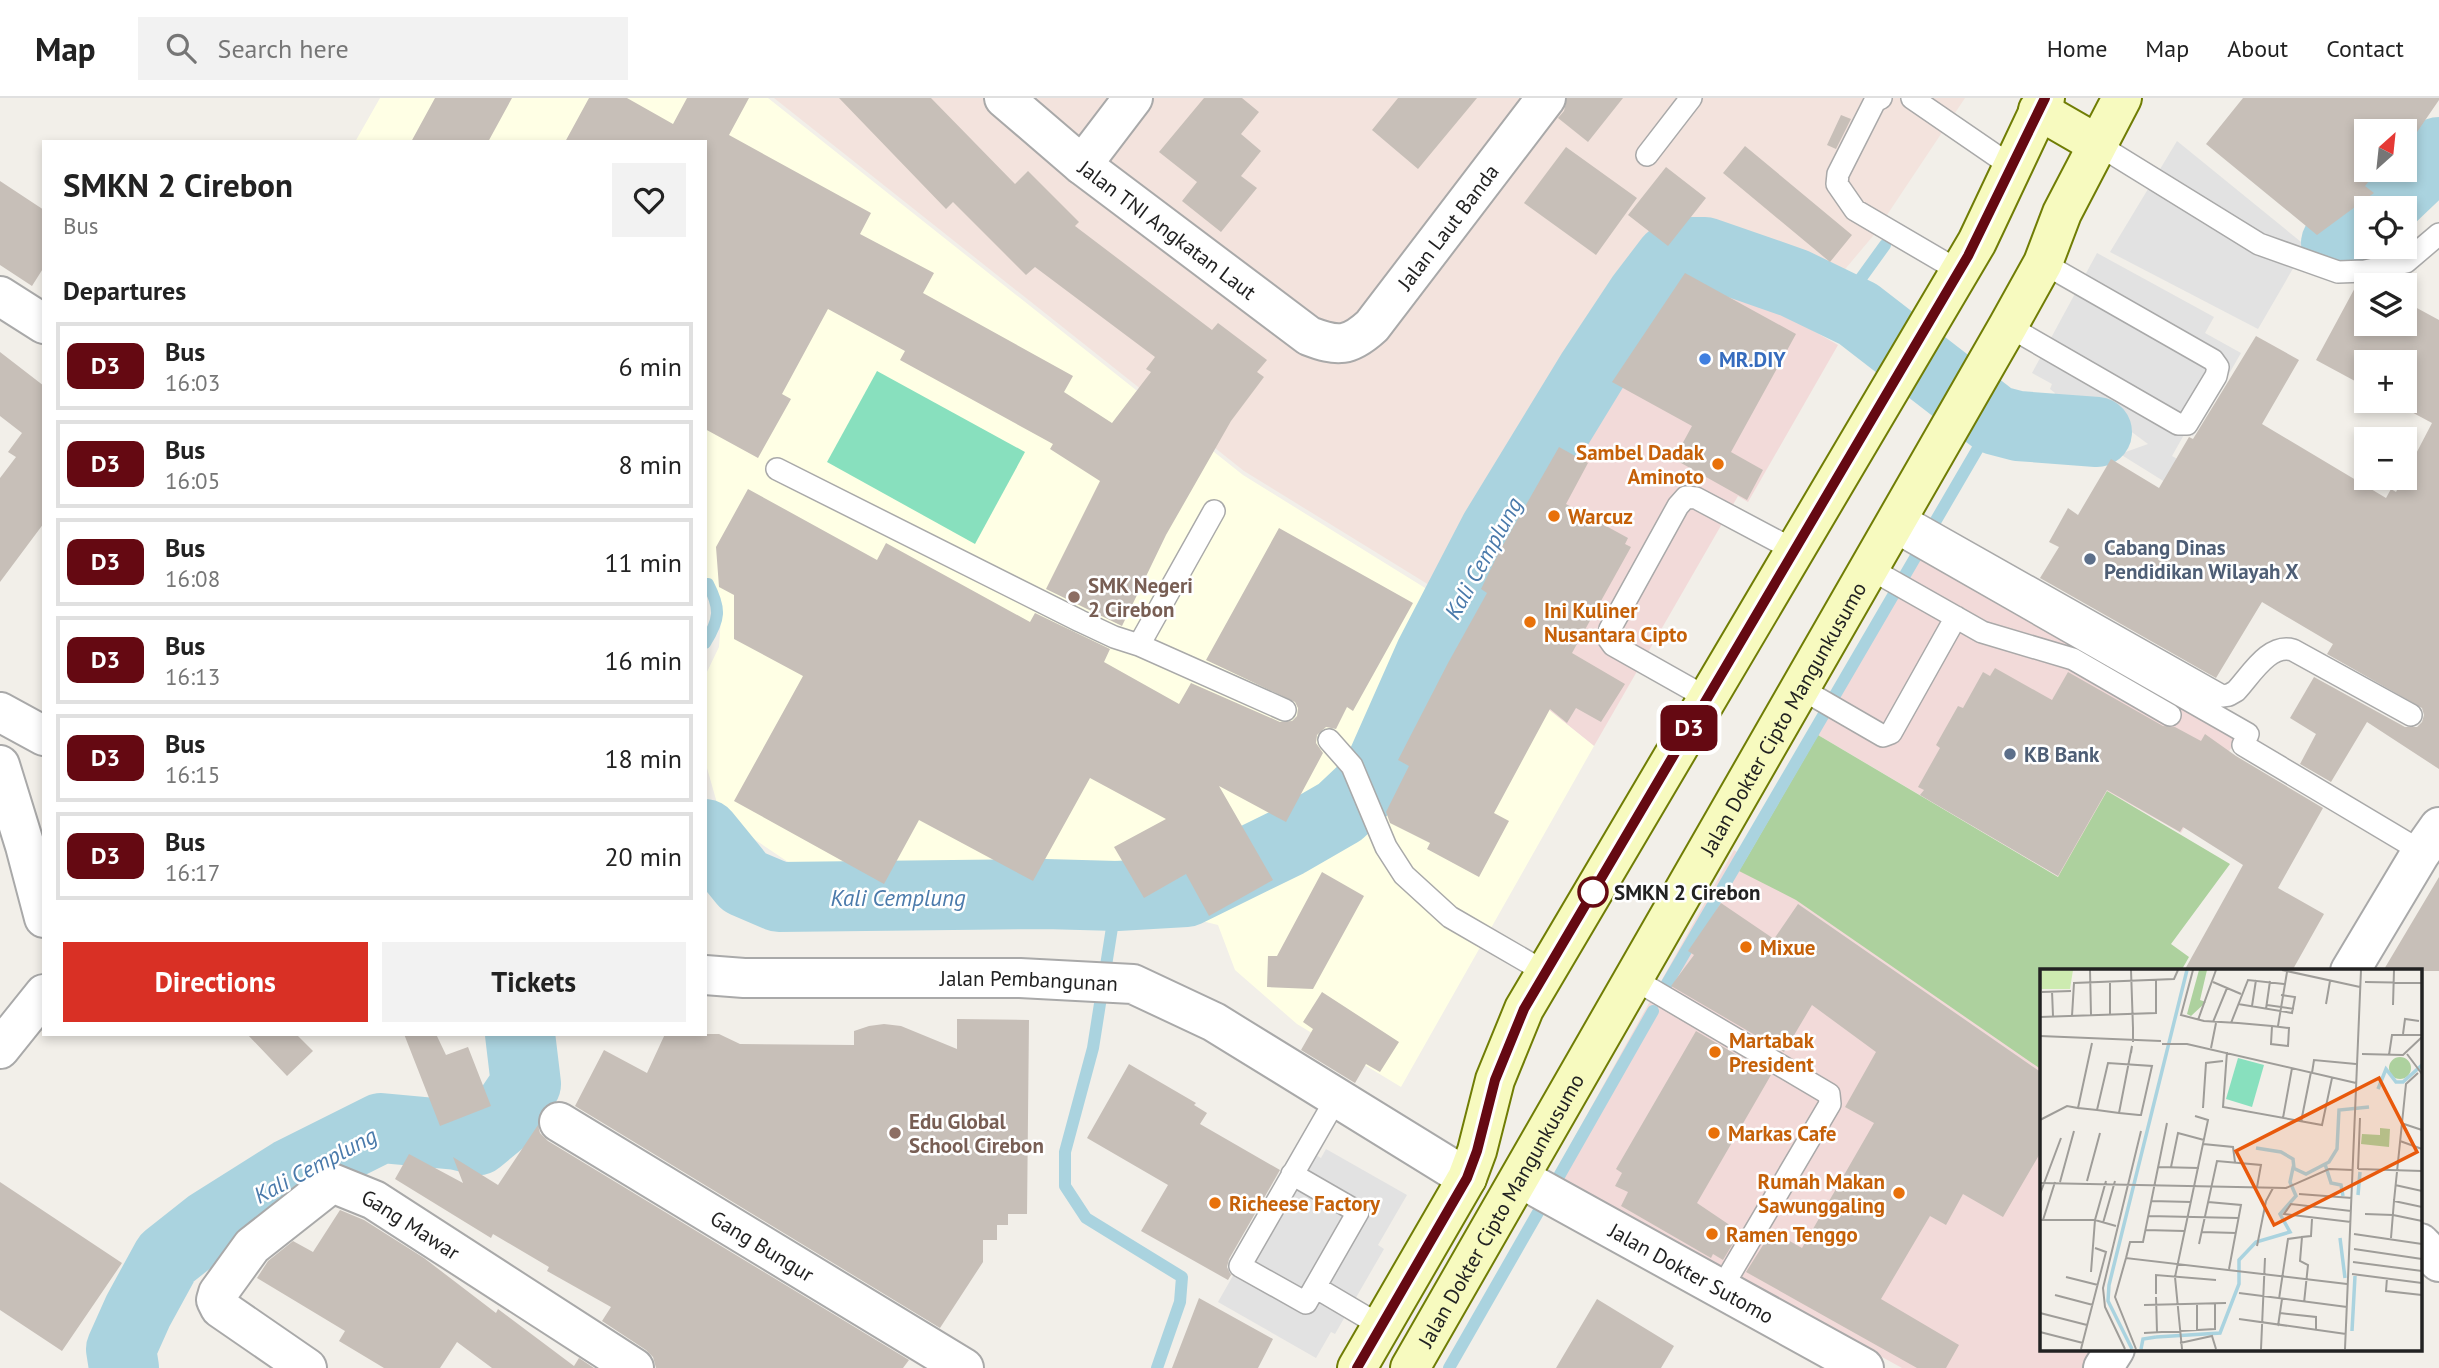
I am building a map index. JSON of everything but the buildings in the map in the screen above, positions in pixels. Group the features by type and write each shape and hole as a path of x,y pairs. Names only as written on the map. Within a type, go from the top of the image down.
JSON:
{"main road":[{"name":"Jalan Dokter Cipto Mangunkusumo","path":"1410,1368 1520,1178 1656,992 1889,579 1914,528 1953,421 2043,263 2062,213 2122,98"},
{"path":"1357,1368 1467,1178 1477,1151 1495,1080 1507,1045 1524,1009 1976,242 2011,166 2035,102 2097,144"}],"street":[{"name":"Jalan TNI Angkatan Laut","path":"1004,98 1082,165 1309,336 1339,345"},
{"path":"1082,165 1133,98"},
{"name":"Jalan Laut Banda","path":"1339,345 1358,339 1371,326 1546,98"},
{"path":"0,296 42,323"},
{"path":"0,712 41,729"},
{"path":"0,765 42,910"},
{"path":"2351,969 2433,852"},
{"name":"Jalan Pembangunan","path":"707,975 744,978 1020,978 1133,984 1214,1022 1467,1178"},
{"path":"0,1049 42,996"},
{"name":"Gang Bungur","path":"559,1122 964,1368"},
{"name":"Jalan Dokter Sutomo","path":"1520,1178 1864,1368"},
{"name":"Gang Mawar","path":"307,1368 220,1308 217,1296 250,1247 332,1183 374,1200 634,1368"},
{"path":"2422,1245 2439,1262"},
{"path":"2103,1368 2114,1350"}],"lane":[{"path":"1647,155 1691,98"},
{"path":"1881,98 1875,101 1838,174 1837,184 1855,210 1959,271"},
{"path":"1912,98 2011,166"},
{"path":"2097,144 2259,244 2338,272 2365,271 2406,262 2439,234"},
{"path":"2008,327 2178,424 2187,424 2216,376 2218,368 2213,360 2043,263"},
{"path":"777,469 1080,621 1285,710"},
{"path":"1707,698 1613,645 1608,638 1610,629 1678,506 1686,497 1696,498 1794,550"},
{"path":"1139,645 1213,511"},
{"path":"1914,528 2222,696 2236,691 2274,650 2284,647 2411,715"},
{"path":"1914,528 2248,734 2243,745 2414,847 2433,852"},
{"path":"1889,579 1982,632 2073,659 2170,715"},
{"path":"1820,699 1883,736 1891,733 1956,617"},
{"path":"1329,740 1352,766 1386,847 1404,875 1450,917 1545,972"},
{"path":"1656,992 1829,1094 1830,1098 1830,1104 1721,1289"},
{"path":"1292,1174 1358,1212 1306,1303 1240,1266 1292,1174 1336,1098"},
{"path":"1315,1287 1381,1326"}],"shaded area":[{"name":"SMK Negeri 2 Cirebon","path":"380,98 768,98 1243,475 1430,591 1456,635 1594,746 1401,1087 1297,1024 1235,970 1218,925 1145,907 1125,891 977,881 913,888 872,889 794,866 721,817 707,768 707,672 719,647 722,603 707,592 707,140 356,140"},
{"path":"774,98 1965,98 1873,236 1841,274 1701,235 1680,240 1650,260 1570,368 1434,588 1244,471"},
{"path":"2177,141 2306,246 2258,329 2110,252"},
{"path":"2097,253 2214,317 2205,333 2241,353 2193,436 2185,433 2172,456 2179,460 2165,482 2120,454 2148,444 2102,410 2089,415 2050,403 2055,393 2050,389 2052,384 2032,373"},
{"path":"1699,265 1838,345 1748,502 1738,496 1594,746 1456,635 1558,447 1608,383 1688,266"},
{"path":"1922,552 2238,736 2181,833 2107,791 2059,877 1818,735"},
{"path":"1734,850 2040,1057 2040,1350 2093,1350 2082,1368 1902,1368 1553,1176"},
{"path":"1305,1149 1321,1158 1326,1149 1407,1195 1378,1245 1384,1249 1335,1334 1331,1332 1316,1358 1218,1302"}],"green space":[{"path":"877,371 1025,452 975,544 827,462"},
{"path":"1818,735 2058,877 2107,791 2230,864 2171,944 2189,957 2182,969 2040,969 2040,1069 1796,900 1739,871"}],"waterway":[{"name":"Kali Cemplung","path":"2393,196 2439,152"},
{"name":"Kali Cemplung","path":"2336,243 2354,229"},
{"name":"Kali Cemplung","path":"1841,306 1885,245"},
{"name":"Kali Cemplung","path":"707,836 744,882 779,897 1045,894 1117,896 1186,892 1288,842 1340,812 1375,779 1430,655 1495,530 1592,371 1670,259 1688,252 1705,252 1794,283 1858,314 1995,420 2018,426 2097,432"},
{"path":"1928,534 2009,395"},
{"path":"1662,992 1919,551"},
{"path":"707,584 717,607 714,627 707,639"},
{"name":"Kali Cemplung","path":"1117,896 1093,1048 1065,1152 1065,1186 1086,1218 1182,1277 1180,1302 1157,1368"},
{"path":"1554,1185 1653,1011"},
{"name":"Kali Cemplung","path":"124,1368 121,1349 167,1258 210,1224 291,1173 381,1128 457,1135 478,1140 501,1121 526,1084 520,1036"},
{"path":"1449,1368 1544,1202"}],"bus line":[{"name":"D3","path":"1357,1368 1467,1178 1477,1151 1495,1080 1507,1045 1524,1009 1968,256 2045,98"}],"place":[{"name":"MR.DIY","path":"1705,359"},
{"name":"Sambel Dadak Aminoto","path":"1718,464"},
{"name":"Warcuz","path":"1554,516"},
{"name":"Cabang Dinas Pendidikan Wilayah X","path":"2090,559"},
{"name":"SMK Negeri 2 Cirebon","path":"1074,597"},
{"name":"Ini Kuliner Nusantara Cipto","path":"1530,622"},
{"name":"KB Bank","path":"2010,754"},
{"name":"SMKN 2 Cirebon","path":"1593,892"},
{"name":"Mixue","path":"1746,947"},
{"name":"Martabak President","path":"1715,1052"},
{"name":"Edu Global School Cirebon","path":"895,1133"},
{"name":"Markas Cafe","path":"1714,1133"},
{"name":"Rumah Makan Sawunggaling","path":"1899,1193"},
{"name":"Richeese Factory","path":"1215,1203"},
{"name":"Ramen Tenggo","path":"1712,1234"}]}
